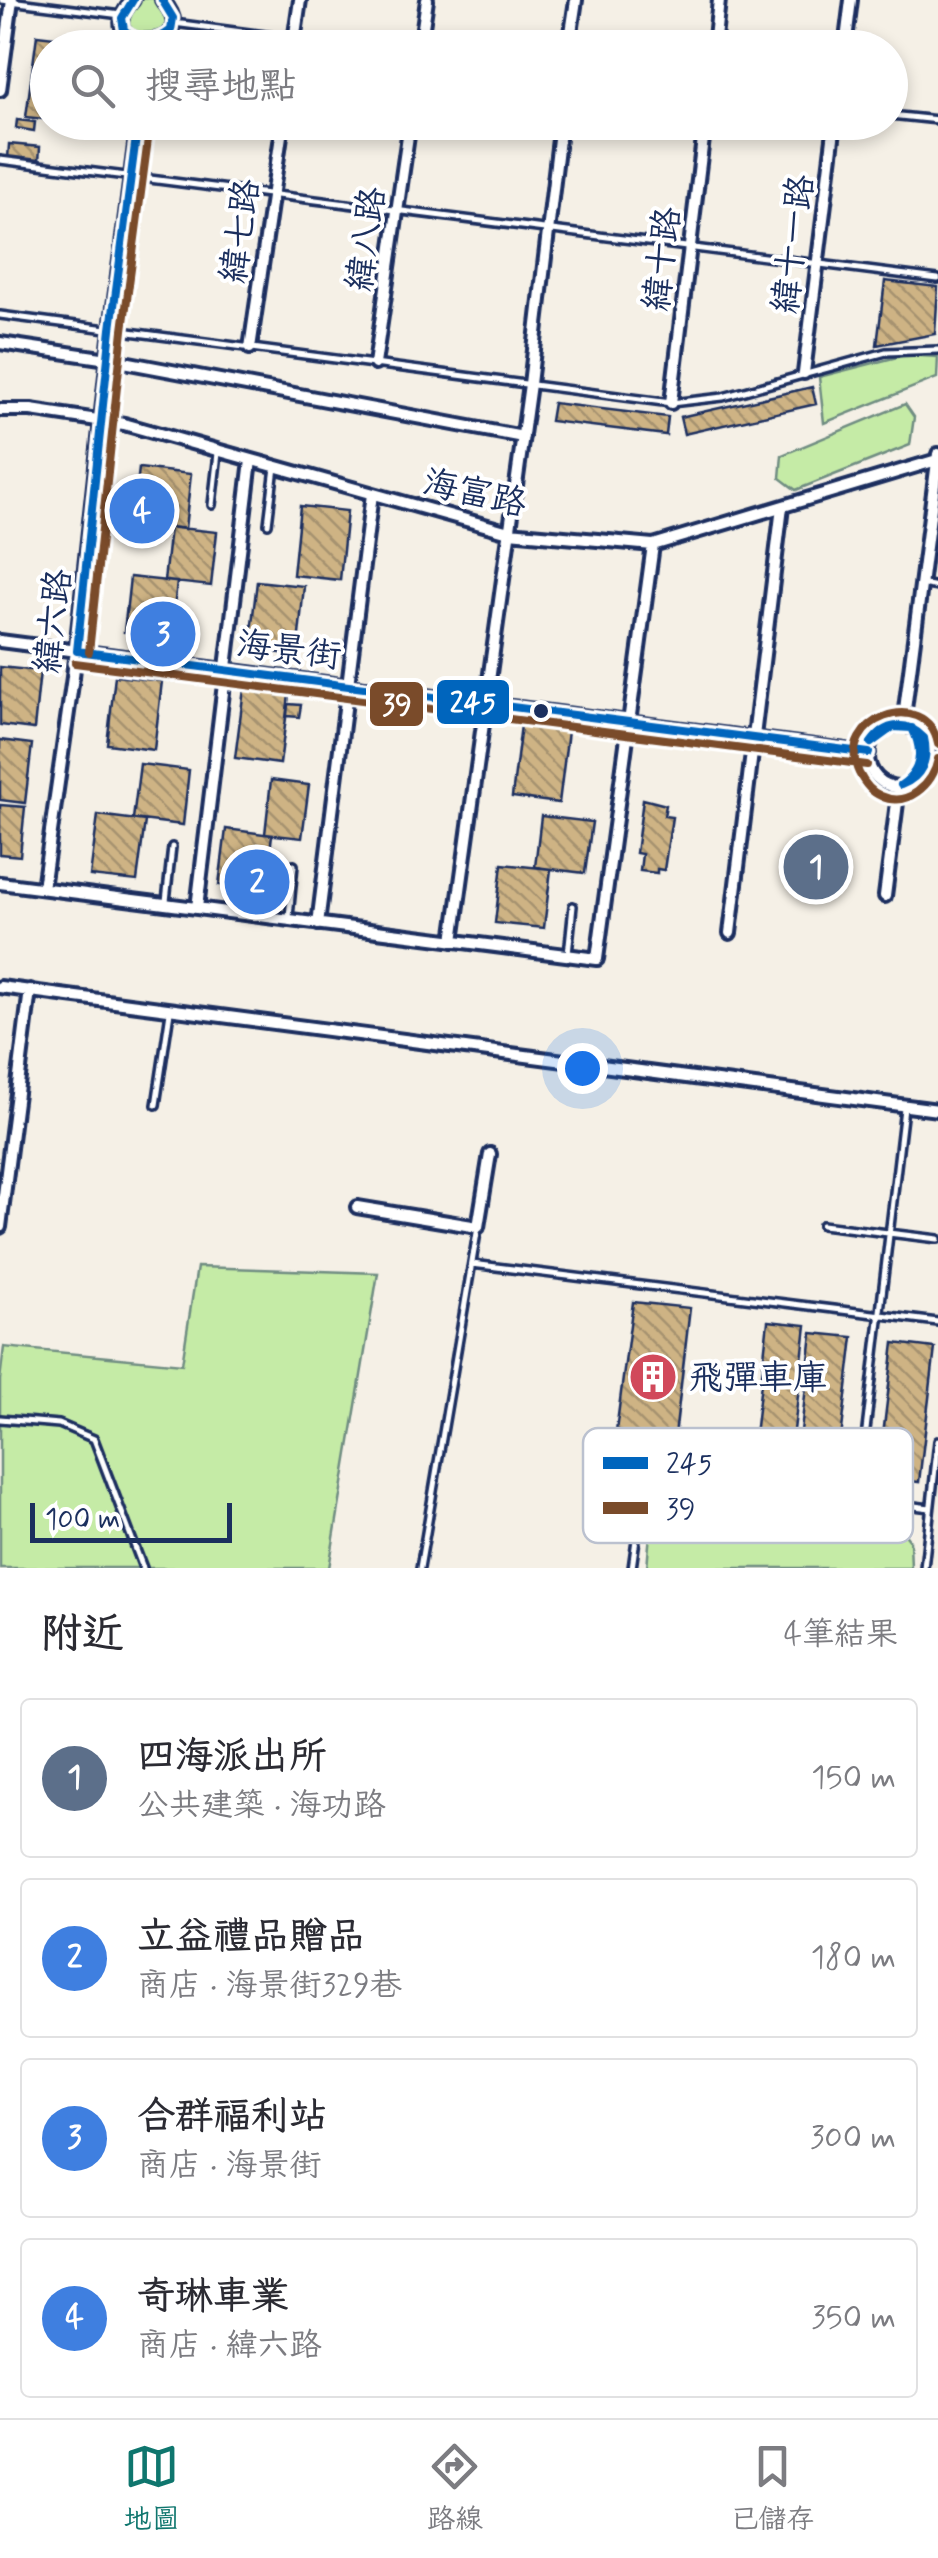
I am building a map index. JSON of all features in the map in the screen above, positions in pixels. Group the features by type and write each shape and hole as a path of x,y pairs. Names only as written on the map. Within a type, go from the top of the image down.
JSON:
{"street":[{"path":"0,90 9,0"},
{"path":"127,30 124,15 133,0"},
{"path":"162,0 170,12 171,22 166,30"},
{"path":"296,30 300,0"},
{"path":"423,30 427,0"},
{"path":"573,30 576,0"},
{"path":"716,30 719,0"},
{"path":"847,30 850,0"},
{"name":"緯六路","path":"43,888 76,651 136,140"},
{"name":"緯七路","path":"250,348 281,140"},
{"name":"緯八路","path":"375,364 408,140"},
{"path":"452,942 530,384 559,140"},
{"name":"緯十路","path":"671,403 703,140"},
{"name":"緯十一路","path":"804,373 834,140"},
{"path":"0,343 108,358 522,437"},
{"name":"海富路","path":"0,410 104,419 510,532 654,544 938,457"},
{"path":"903,725 938,457"},
{"path":"197,908 252,460"},
{"path":"318,924 372,494"},
{"path":"730,933 782,507"},
{"path":"0,883 597,959 654,544"},
{"name":"海景街","path":"0,641 869,752"},
{"path":"903,725 927,741 934,761 922,776 899,787 889,785 873,772 869,752 876,735 903,725"},
{"path":"886,896 899,787"},
{"path":"0,986 938,1110"},
{"path":"0,1227 30,990"},
{"path":"356,1206 478,1228 490,1154"}],"lane":[{"path":"9,0 124,15"},
{"path":"171,22 220,30"},
{"path":"908,117 938,120"},
{"path":"0,160 938,279"},
{"path":"0,315 671,403 723,397 902,349 938,350"},
{"path":"212,505 219,450"},
{"path":"268,524 275,467"},
{"path":"921,584 938,586"},
{"path":"166,904 172,847"},
{"path":"288,920 294,866"},
{"path":"568,957 573,906"},
{"path":"156,1105 171,1009"},
{"path":"866,1428 904,1105"},
{"path":"822,1224 938,1239"},
{"path":"420,1568 478,1228"},
{"path":"472,1264 938,1322"},
{"path":"0,1419 59,1424 94,1438 143,1568"},
{"path":"924,1568 938,1441"},
{"path":"913,1506 930,1508"},
{"path":"632,1568 636,1543"}],"green space":[{"path":"140,0 156,0 168,18 163,30 133,30 130,26 130,10"},
{"path":"905,355 938,357 937,378 824,423 819,377"},
{"path":"905,404 914,417 910,445 796,490 780,478 782,455"},
{"path":"197,1267 378,1273 329,1568 0,1568 0,1380 4,1347 182,1364"},
{"path":"650,1543 910,1543 911,1568 647,1568"}],"building":[{"path":"17,120 30,121 30,130 16,128"},
{"path":"9,144 40,147 39,162 8,159"},
{"path":"885,281 938,287 935,334 877,345"},
{"path":"812,387 816,404 684,434 680,417"},
{"path":"553,403 668,417 666,435 550,421"},
{"path":"139,468 191,474 185,529 133,523"},
{"path":"300,506 347,511 340,580 293,575"},
{"path":"170,527 217,532 211,586 164,581"},
{"path":"130,577 177,582 171,637 124,632"},
{"path":"257,581 304,586 297,655 249,649"},
{"path":"0,667 40,671 34,729 0,725"},
{"path":"115,676 162,681 154,750 107,744"},
{"path":"244,689 289,695 280,764 235,758"},
{"path":"288,704 301,705 299,717 287,716"},
{"path":"521,725 568,731 559,803 512,797"},
{"path":"0,740 32,744 25,803 0,800"},
{"path":"140,764 189,770 183,825 133,819"},
{"path":"271,780 309,785 302,838 265,834"},
{"path":"643,799 666,805 664,816 672,817 664,870 657,869 657,873 640,871 642,854 636,853"},
{"path":"0,805 25,807 20,856 0,854"},
{"path":"98,815 145,821 137,881 90,876"},
{"path":"541,816 592,822 585,873 535,867"},
{"path":"226,829 272,835 265,890 219,885"},
{"path":"806,845 831,849 826,889 801,885"},
{"path":"502,864 551,869 544,928 495,923"},
{"name":"飛彈車庫","path":"633,1302 690,1308 676,1428 616,1428"},
{"path":"768,1321 806,1325 794,1428 756,1428"},
{"path":"812,1333 853,1337 842,1428 801,1428"},
{"path":"894,1343 935,1348 919,1482 913,1481 913,1428 884,1428"}],"transit line":[{"name":"245","path":"124,30 122,18 133,0"},
{"name":"245","path":"162,0 173,18 171,30"},
{"name":"245","path":"77,651 136,140"},
{"name":"39","path":"89,652 123,330 148,140"},
{"name":"245","path":"77,651 869,753"},
{"name":"39","path":"75,663 867,765"},
{"name":"39","path":"938,744 930,726 917,716 901,713 870,725 859,738 855,754 866,784 891,799 917,792 931,777 938,759"},
{"name":"245","path":"871,743 883,731 896,726 911,728 924,738 922,767 901,785"},
{"name":"245","path":"871,743 893,727 912,728 919,760 901,785"}],"place":[{"name":"奇琳車業","path":"142,511"},
{"name":"合群福利站","path":"163,634"},
{"name":"四海派出所","path":"816,867"},
{"name":"立益禮品贈品","path":"257,882"},
{"name":"飛彈車庫","path":"653,1377"}]}
